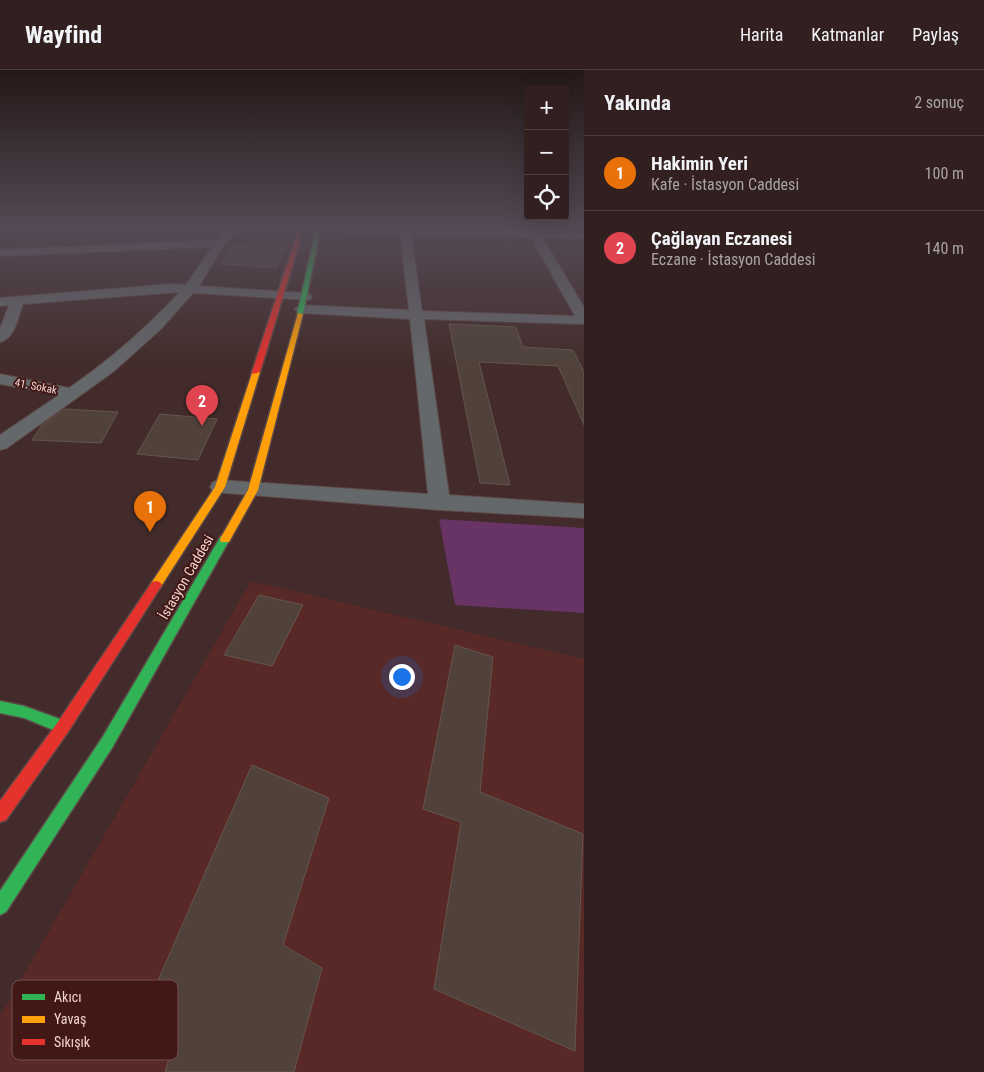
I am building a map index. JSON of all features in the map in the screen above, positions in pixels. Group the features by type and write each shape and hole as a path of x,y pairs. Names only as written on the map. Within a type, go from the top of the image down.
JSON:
{"main road":[{"name":"İstasyon Caddesi","path":"0,814 63,727 220,487 287,275"},
{"name":"İstasyon Caddesi","path":"0,906 107,743 253,490 303,303 309,275"},
{"path":"0,708 24,712 63,727"}],"street":[{"path":"0,444 106,369 149,332 190,289 199,275"},
{"path":"411,275 440,503"},
{"path":"0,302 149,289 190,289 281,295 303,303 416,315 584,320 578,298 563,275"},
{"path":"0,338 7,329 17,301"},
{"name":"41. Sokak","path":"0,379 71,393"},
{"path":"220,487 584,511"}],"shaded area":[{"path":"439,519 584,528 584,613 455,605"},
{"path":"251,581 584,659 584,1072 0,1072 0,1016 12,995 12,1060 178,1060 178,980 21,980"}],"building":[{"path":"449,324 516,327 523,347 573,350 584,372 584,425 558,366 479,362 510,485 480,483"},
{"path":"64,409 118,412 101,443 32,440 42,425"},
{"path":"160,414 217,419 198,460 137,454"},
{"path":"259,595 303,605 272,666 224,655"},
{"path":"455,645 493,657 480,792 583,834 575,1051 434,989 461,822 423,809"},
{"path":"252,765 329,798 283,945 322,968 294,1072 165,1072 169,1060 178,1060 178,980 158,980"}],"traffic: fast":[{"path":"300,314 309,275"},
{"path":"0,906 107,743 225,539"},
{"path":"0,707 24,712 63,727"}],"traffic: slow":[{"path":"225,539 253,490 300,314"},
{"path":"156,585 220,487 256,372"}],"traffic: jam":[{"path":"256,372 287,275"},
{"path":"0,814 63,727 156,585"}],"place":[{"name":"Çağlayan Eczanesi","path":"202,426"},
{"name":"Hakimin Yeri","path":"150,532"}]}
